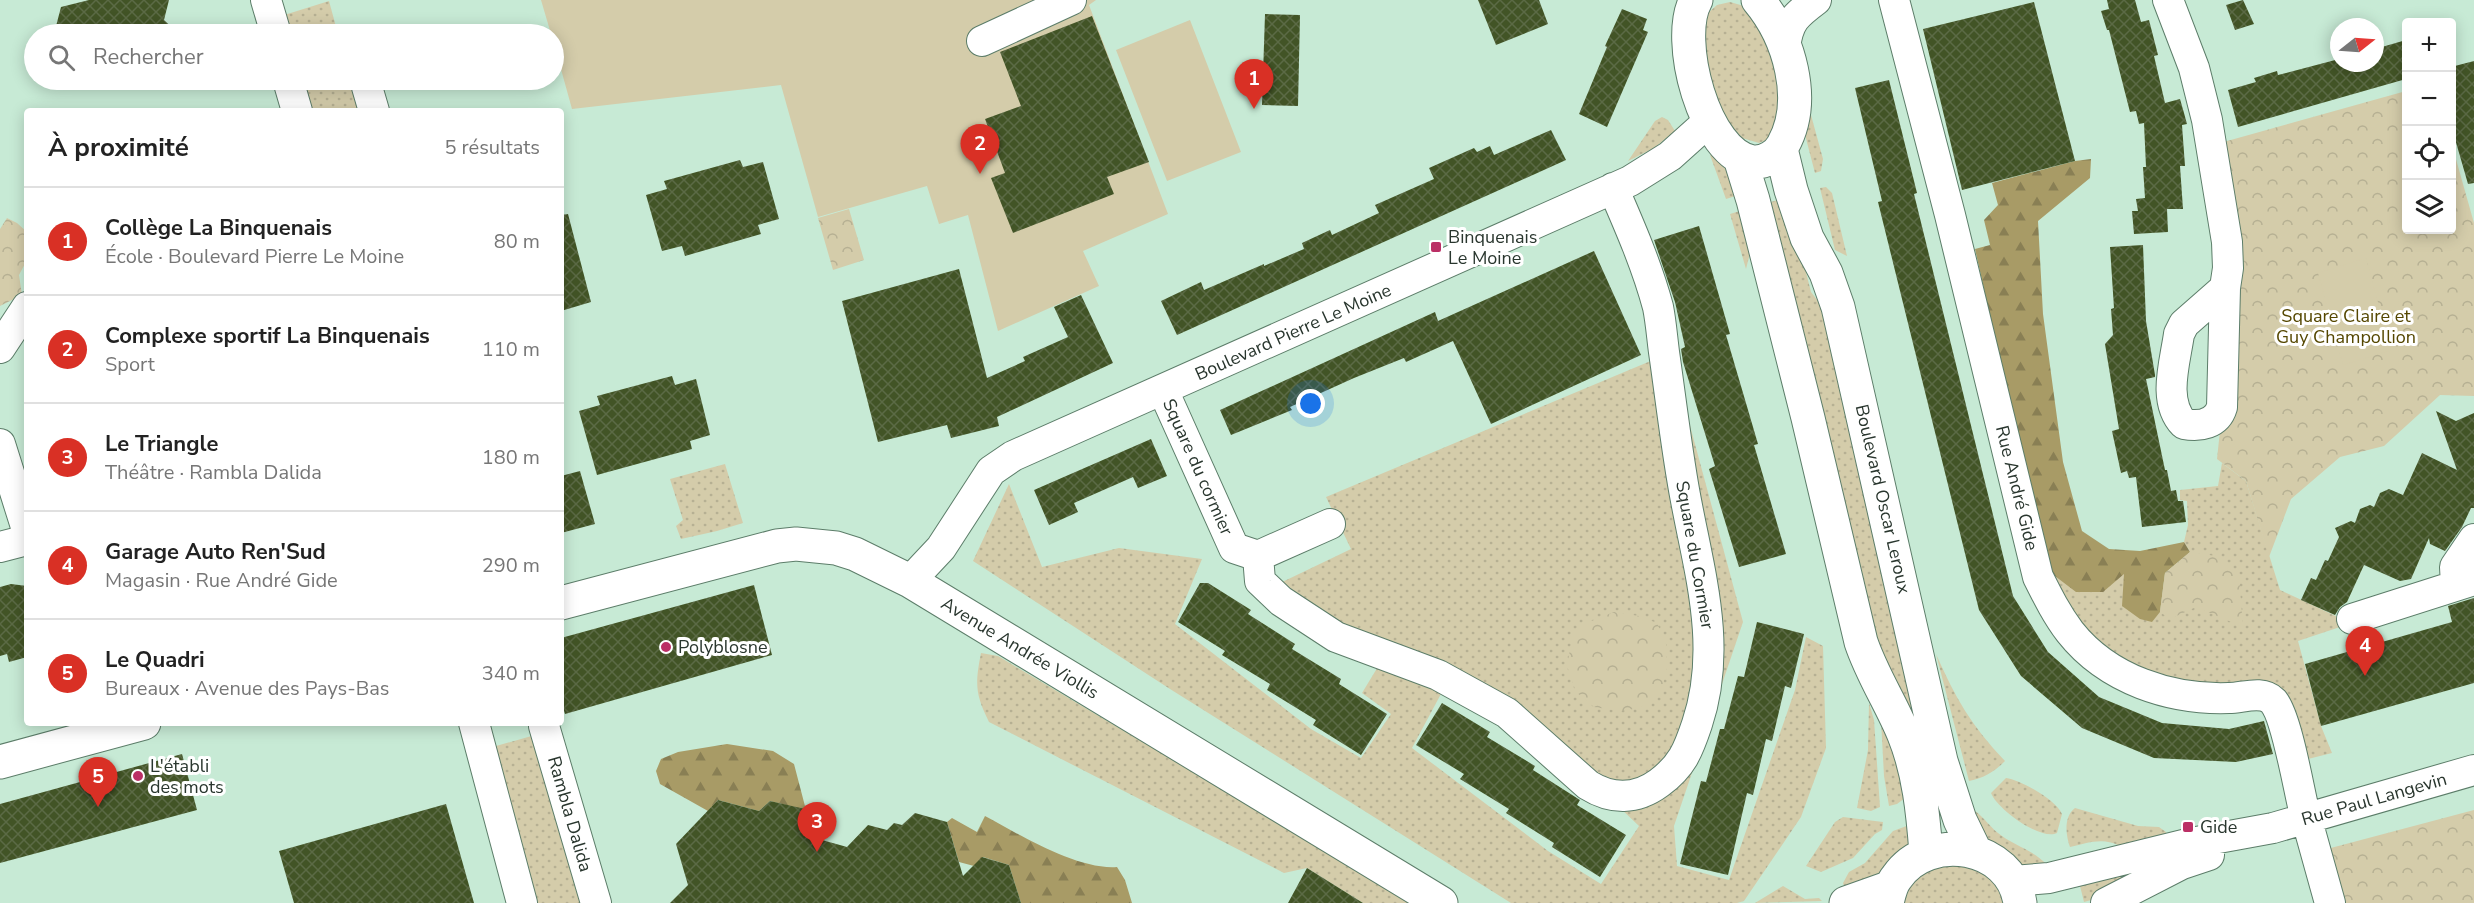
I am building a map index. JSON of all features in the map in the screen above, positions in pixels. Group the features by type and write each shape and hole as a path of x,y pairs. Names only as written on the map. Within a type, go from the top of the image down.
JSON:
{"main road":[{"path":"1696,0 1690,14 1689,53 1696,92 1709,121 1725,143 1740,158 1754,200 1861,642 1869,666 1904,735 1914,769 1922,804 1926,853"},
{"path":"1740,158 1763,162 1781,149 1794,117 1795,96 1785,48 1771,3"},
{"name":"Boulevard Oscar Leroux","path":"1781,149 1803,229 1826,273 1838,306 1941,761 1960,820 1974,851"},
{"name":"Avenue Andrée Viollis","path":"564,602 777,546 796,544 827,546 855,554 910,581 1442,903"},
{"path":"0,762 133,726"},
{"path":"1846,903 1889,895 1897,876 1926,853 1956,848 1974,851 2003,868 2016,892"}],"street":[{"path":"266,0 273,24"},
{"path":"982,41 1071,0"},
{"path":"1785,48 1787,30 1793,19 1816,0"},
{"name":"Rue André Gide","path":"1894,0 1948,204 2038,577 2053,608 2071,634 2092,654 2117,672 2145,686 2173,694 2230,698 2258,695 2265,696 2272,701 2278,709 2307,819"},
{"path":"2168,0 2194,68 2207,120 2227,242 2228,268 2225,288"},
{"path":"291,90 296,108"},
{"name":"Boulevard Pierre Le Moine","path":"910,581 941,548 982,484 1001,463 1640,176 1670,156 1709,121"},
{"name":"Square du Cormier","path":"1258,556 1260,581 1281,601 1336,638 1438,675 1507,712 1588,785 1602,794 1624,797 1646,792 1666,778 1684,760 1703,706 1710,651 1708,609 1686,504 1658,308 1635,238 1613,188"},
{"path":"0,348 24,312"},
{"name":"Square du cormier","path":"1163,390 1234,548 1258,556"},
{"path":"0,444 20,481 24,509"},
{"path":"1258,556 1329,524"},
{"path":"2352,619 2465,582 2455,567 2474,539"},
{"path":"0,547 24,541"},
{"path":"475,726 522,903"},
{"name":"Rambla Dalida","path":"544,726 596,903"},
{"name":"Rue Paul Langevin","path":"2016,892 2049,878 2191,843 2273,828 2474,770"},
{"path":"2307,819 2330,903"},
{"name":"Rue Paul Langevin","path":"2106,903 2182,864 2248,841 2273,828"}],"green space":[{"path":"541,0 1096,0 1089,5 1168,214 1083,251 1099,286 998,331 968,215 939,224 927,186 818,217 781,85 572,109 564,80 564,24 548,24"},
{"path":"329,1 335,24 283,24 281,16"},
{"path":"1730,2 1744,6 1771,39 1781,115 1767,140 1759,143 1742,138 1718,111 1701,42 1708,13 1717,5"},
{"path":"1190,20 1241,152 1167,181 1116,50"},
{"path":"301,90 354,90 359,108 306,108"},
{"name":"Square Claire et Guy Champollion","path":"2402,92 2402,234 2456,234 2456,159 2474,223 2474,396 2440,395 2384,446 2340,457 2291,499 2269,557 2246,481 2217,459 2235,289 2220,143"},
{"path":"1808,104 1823,159 1821,171 1815,173 1804,131"},
{"path":"1662,117 1668,120 1675,131 1654,148 1628,161 1655,121"},
{"path":"1710,155 1723,158 1742,194 1726,199"},
{"path":"2091,159 2090,178 2038,221 2043,314 2063,462 2082,531 2109,549 2140,551 2184,542 2190,552 2165,573 2160,612 2152,622 2140,619 2122,606 2124,574 2103,592 2076,592 2047,570 1975,249 1990,245 1984,220 1998,205 1992,183 2075,161"},
{"path":"1826,187 1832,193 1847,256 1835,250 1820,188"},
{"path":"1787,197 1811,292 1825,310 1934,770 1884,674 1761,205"},
{"path":"849,209 864,260 833,270 818,218"},
{"path":"1746,209 1750,253 1746,269 1730,214"},
{"path":"7,218 24,229 24,266 19,275 22,295 0,306 0,229"},
{"path":"2366,258 2391,350 2343,365 2318,273"},
{"path":"1653,360 1675,370 1743,622 1674,826 1677,866 1729,880 1795,690 1806,637 1823,646 1826,748 1801,817 1744,901 1737,903 1511,903 1170,689 973,561 1009,484 1042,567 1119,548 1202,559 1175,624 1311,729 1361,758 1391,714 1362,693 1379,665 1442,692 1412,748 1548,851 1601,884 1639,826 1515,708 1339,628 1276,585 1351,549 1326,497"},
{"path":"2222,463 2246,481 2280,590 2340,618 2343,626 2298,641 2321,726 2332,753 2308,759 2284,701 2190,685 2143,671 2122,661 2088,632 2047,570 2124,573 2160,611 2165,573 2190,552 2184,542 2188,525 2187,501 2180,500 2180,490 2218,486"},
{"path":"725,464 743,523 681,539 676,526 683,520 670,479"},
{"path":"2190,552 2222,557 2239,576 2243,627 2196,607 2170,619 2160,612 2165,573"},
{"path":"1614,612 1639,616 1657,623 1666,644 1667,668 1661,692 1640,708 1620,711 1594,707 1576,692 1567,666 1572,639 1589,622"},
{"path":"981,653 998,656 1306,839 1423,903 1363,903 1307,868 1284,873 989,722 981,704 978,689"},
{"path":"1936,654 1965,711 2005,761 1993,771 1979,778 1969,781"},
{"path":"1869,703 1874,720 1880,807 1871,811 1857,808 1868,750"},
{"path":"1881,720 1909,795 1897,804 1889,806 1884,776"},
{"path":"535,735 581,903 529,903 489,748"},
{"path":"727,744 773,751 794,764 806,810 770,801 759,811 718,800 708,811 660,784 656,771 661,759 678,752"},
{"path":"2006,778 2020,782 2053,803 2062,814 2057,833 2050,834 2031,828 2010,815 1995,800 1991,793"},
{"path":"1970,808 1998,833 2036,855 2047,865 2024,865 1994,852 1984,838"},
{"path":"2075,808 2138,826 2159,827 2166,832 2167,836 2122,847 2103,841 2070,847 2067,821"},
{"path":"2474,810 2474,903 2340,903 2327,849"},
{"path":"985,816 1067,857 1084,863 1117,867 1125,880 1132,903 1021,903 1009,865 983,857 974,866 959,862 947,822 952,818 977,832"},
{"path":"1843,817 1883,822 1882,830 1875,834 1853,858 1821,872 1806,866 1835,822"},
{"path":"1912,824 1910,844 1896,865 1847,895 1843,883 1849,872 1865,863 1893,831"},
{"path":"1942,861 1985,867 2012,903 1901,903 1916,875"},
{"path":"2153,862 2105,896 2084,902 2079,882"},
{"path":"1783,886 1805,899 1819,898 1822,901 1755,903"}],"building":[{"path":"89,0 169,0 164,20 168,24 57,24 61,7"},
{"path":"1478,0 1539,0 1548,24 1496,45"},
{"path":"2107,0 2135,0 2141,22 2149,20 2158,55 2154,56 2165,103 2180,99 2187,124 2182,125 2185,166 2180,166 2183,209 2167,209 2168,232 2134,234 2132,211 2138,211 2136,199 2145,198 2144,123 2139,124 2136,111 2130,112 2109,30 2107,30 2101,11 2109,9"},
{"path":"2243,0 2254,24 2235,30 2226,5"},
{"path":"2034,2 2075,161 1962,190 1923,29"},
{"path":"1622,9 1647,19 1643,30 1648,32 1607,127 1579,114"},
{"path":"1265,14 1300,15 1298,106 1262,105"},
{"path":"1092,16 1149,162 1107,177 1114,194 1013,233 991,178 1005,173 985,119 1021,106 1000,52"},
{"path":"2402,41 2402,80 2238,127 2228,90 2256,82 2254,78 2277,71 2278,75 2330,61 2330,72 2384,72 2384,46"},
{"path":"2474,61 2474,183 2468,184 2456,142 2456,66"},
{"path":"1889,80 1917,193 1914,194 2013,596 2048,652 2099,697 2162,723 2229,729 2264,721 2273,754 2236,762 2154,758 2082,728 2021,676 1979,610 1878,202 1882,201 1855,88"},
{"path":"1551,130 1566,160 1177,335 1161,301 1201,282 1204,290 1264,264 1264,266 1304,249 1302,243 1330,230 1332,235 1379,213 1375,205 1434,179 1429,168 1474,148 1477,152 1490,146 1494,155"},
{"path":"740,160 743,167 763,162 779,219 758,225 761,234 685,256 682,246 662,251 646,195 667,189 664,181"},
{"path":"568,214 591,302 564,310 564,215"},
{"path":"1699,226 1730,334 1726,335 1758,444 1754,445 1786,554 1739,567 1709,469 1715,466 1683,362 1681,349 1685,347 1675,302 1654,240"},
{"path":"2143,245 2146,321 2155,375 2155,377 2146,379 2165,470 2167,470 2171,491 2176,490 2178,501 2183,501 2186,522 2142,527 2136,477 2129,478 2127,471 2121,473 2112,431 2119,429 2105,344 2113,335 2111,309 2114,308 2110,247"},
{"path":"1594,251 1641,355 1491,424 1453,341 1406,362 1404,358 1354,378 1290,407 1292,410 1231,435 1220,410 1435,312 1438,321"},
{"path":"959,269 987,378 1025,361 1023,357 1068,337 1054,307 1081,295 1113,363 997,417 999,426 951,438 947,425 878,442 842,301"},
{"path":"672,376 675,385 696,379 710,435 690,441 692,449 597,475 579,411 600,405 597,396"},
{"path":"2436,411 2456,421 2474,413 2474,508 2471,508 2462,527 2445,551 2430,544 2429,538 2411,579 2400,581 2364,565 2347,602 2335,615 2301,600 2311,578 2316,580 2325,560 2328,561 2339,537 2335,528 2351,521 2355,523 2360,509 2370,505 2374,507 2380,493 2389,489 2403,495 2422,453 2457,470"},
{"path":"1151,439 1167,476 1138,488 1133,477 1074,503 1078,512 1049,525 1034,490"},
{"path":"580,471 595,524 564,532 564,475"},
{"path":"1200,583 1208,583 1251,610 1248,614 1295,644 1292,649 1341,679 1339,684 1387,714 1361,755 1313,725 1316,720 1267,690 1270,684 1222,655 1225,651 1178,622"},
{"path":"11,584 24,586 24,658 9,662 7,654 0,656 0,587"},
{"name":"Polyblosne","path":"754,585 772,655 565,714 564,637"},
{"path":"2474,598 2474,683 2321,726 2305,664 2452,622 2448,606"},
{"path":"1757,622 1804,634 1791,688 1785,686 1772,741 1766,739 1753,795 1747,793 1728,875 1680,864 1701,781 1706,782 1720,729 1724,729 1738,676 1744,677"},
{"path":"1442,703 1490,732 1487,737 1535,766 1533,770 1580,800 1577,805 1626,835 1600,877 1552,847 1554,843 1506,813 1509,809 1460,779 1464,774 1416,745"},
{"path":"182,754 197,810 0,863 0,804"},
{"path":"718,800 759,811 770,801 814,811 822,840 847,847 868,825 887,830 894,823 902,825 915,813 947,822 963,876 982,857 1009,865 1021,903 670,903 688,885 676,844"},
{"path":"446,804 474,903 294,903 279,851"},
{"path":"1307,868 1363,903 1288,903"}],"place":[{"name":"Collège La Binquenais","path":"1254,109"},
{"name":"Complexe sportif La Binquenais","path":"980,174"},
{"name":"Binquenais Le Moine","path":"1436,247"},
{"name":"Polyblosne","path":"666,647"},
{"name":"Garage Auto Ren'Sud","path":"2365,676"},
{"name":"L'établi des mots","path":"138,776"},
{"name":"Le Quadri","path":"98,807"},
{"name":"Gide","path":"2188,827"},
{"name":"Le Triangle","path":"817,852"}]}
